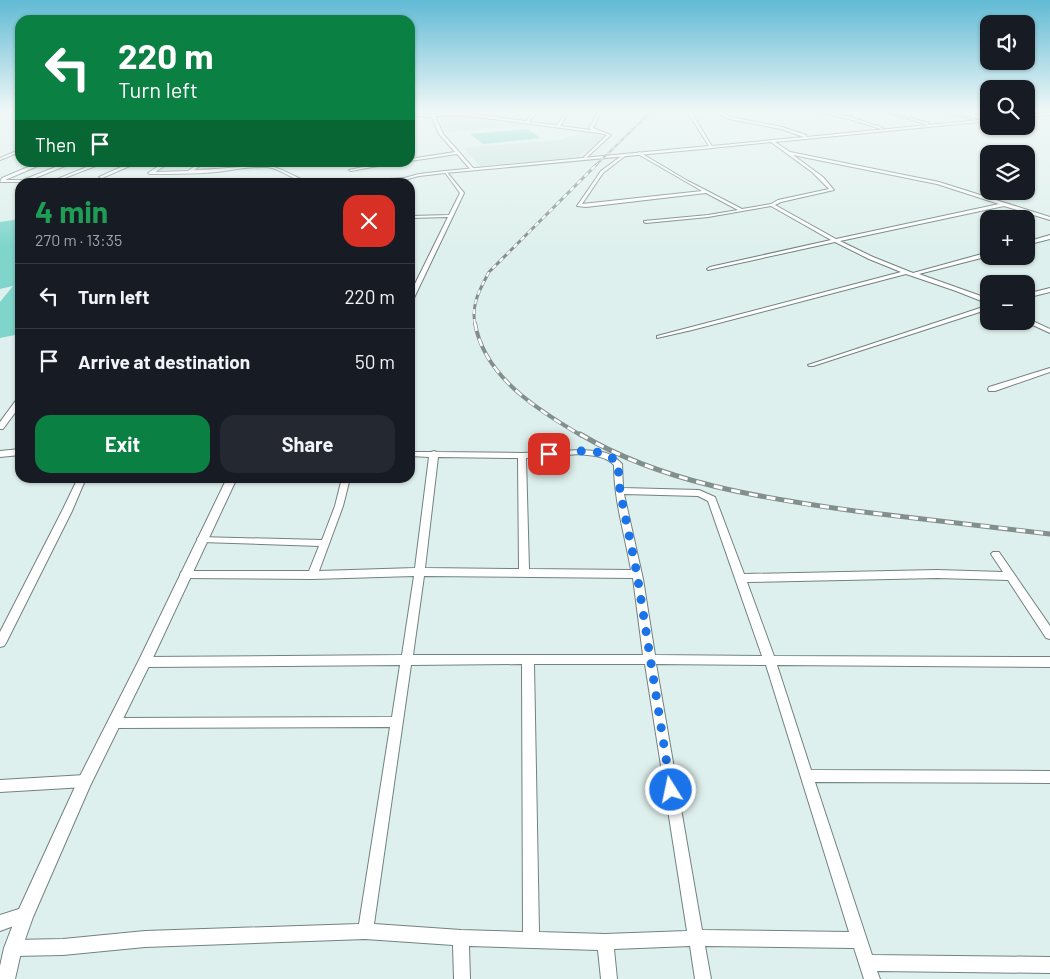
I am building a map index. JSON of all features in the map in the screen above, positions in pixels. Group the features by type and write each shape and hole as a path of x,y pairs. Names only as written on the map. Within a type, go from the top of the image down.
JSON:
{"street":[{"path":"415,159 439,156"},
{"path":"460,156 472,169"},
{"path":"410,178 472,169 615,156"},
{"path":"623,156 602,172 579,204 586,206 707,192"},
{"path":"643,156 674,175 742,209"},
{"path":"646,222 708,216 772,205 780,201 832,190 827,183 805,164 792,156"},
{"path":"804,156 938,183 1050,219"},
{"path":"0,181 33,167"},
{"path":"34,178 61,167"},
{"path":"62,178 91,167"},
{"path":"101,177 125,167"},
{"path":"160,167 150,172 224,170 256,167"},
{"path":"190,171 196,167"},
{"path":"224,170 229,167"},
{"path":"271,167 280,169 293,178"},
{"path":"351,170 368,167"},
{"path":"415,290 462,193 445,172"},
{"path":"0,181 15,182"},
{"path":"710,269 1006,204"},
{"path":"772,205 808,227 837,241 910,273 955,287 980,298"},
{"path":"415,216 451,216"},
{"path":"1035,241 1050,237"},
{"path":"659,337 771,309 810,296 980,256"},
{"path":"1035,294 1050,290"},
{"path":"811,365 980,310"},
{"path":"1035,324 1050,331"},
{"path":"992,389 1050,370"},
{"path":"0,427 15,408"},
{"path":"0,454 15,452"},
{"path":"415,454 522,456 580,452 602,454 611,457 618,464 620,491 637,574 649,660 703,979"},
{"path":"365,931 420,572 434,453"},
{"path":"522,456 524,573"},
{"path":"0,643 68,511 80,483"},
{"path":"6,979 13,948 25,915 85,781 145,662 230,483"},
{"path":"313,575 323,543 339,506 345,483"},
{"path":"620,491 699,493 712,499 770,660 872,979"},
{"path":"202,539 323,543"},
{"path":"996,554 1050,635"},
{"path":"185,575 313,575 420,572 637,574"},
{"path":"742,578 936,574 1010,576"},
{"path":"145,662 528,659 1050,662"},
{"path":"528,659 531,939"},
{"path":"114,723 397,722"},
{"path":"808,776 1050,777"},
{"path":"0,786 85,781"},
{"path":"0,923 25,915"},
{"path":"13,948 64,947 145,939 365,931 461,938 606,942 696,938 858,940"},
{"path":"461,938 462,979"},
{"path":"606,942 610,979"},
{"path":"867,963 1050,964"}],"shaded area":[{"path":"470,156 580,156 578,157 480,166"},
{"path":"15,220 15,335 0,338 0,302 13,286 0,289 0,222"}],"railway":[{"path":"595,166 606,156"},
{"path":"475,324 475,303 489,272 595,166"},
{"path":"475,323 480,342 489,360 501,376 531,403 582,436"},
{"path":"580,434 644,465 713,486 749,494 855,511 1050,534"}],"route":[{"path":"549,454 593,452 611,457 618,464 620,491 637,574 649,660 671,790"}]}
